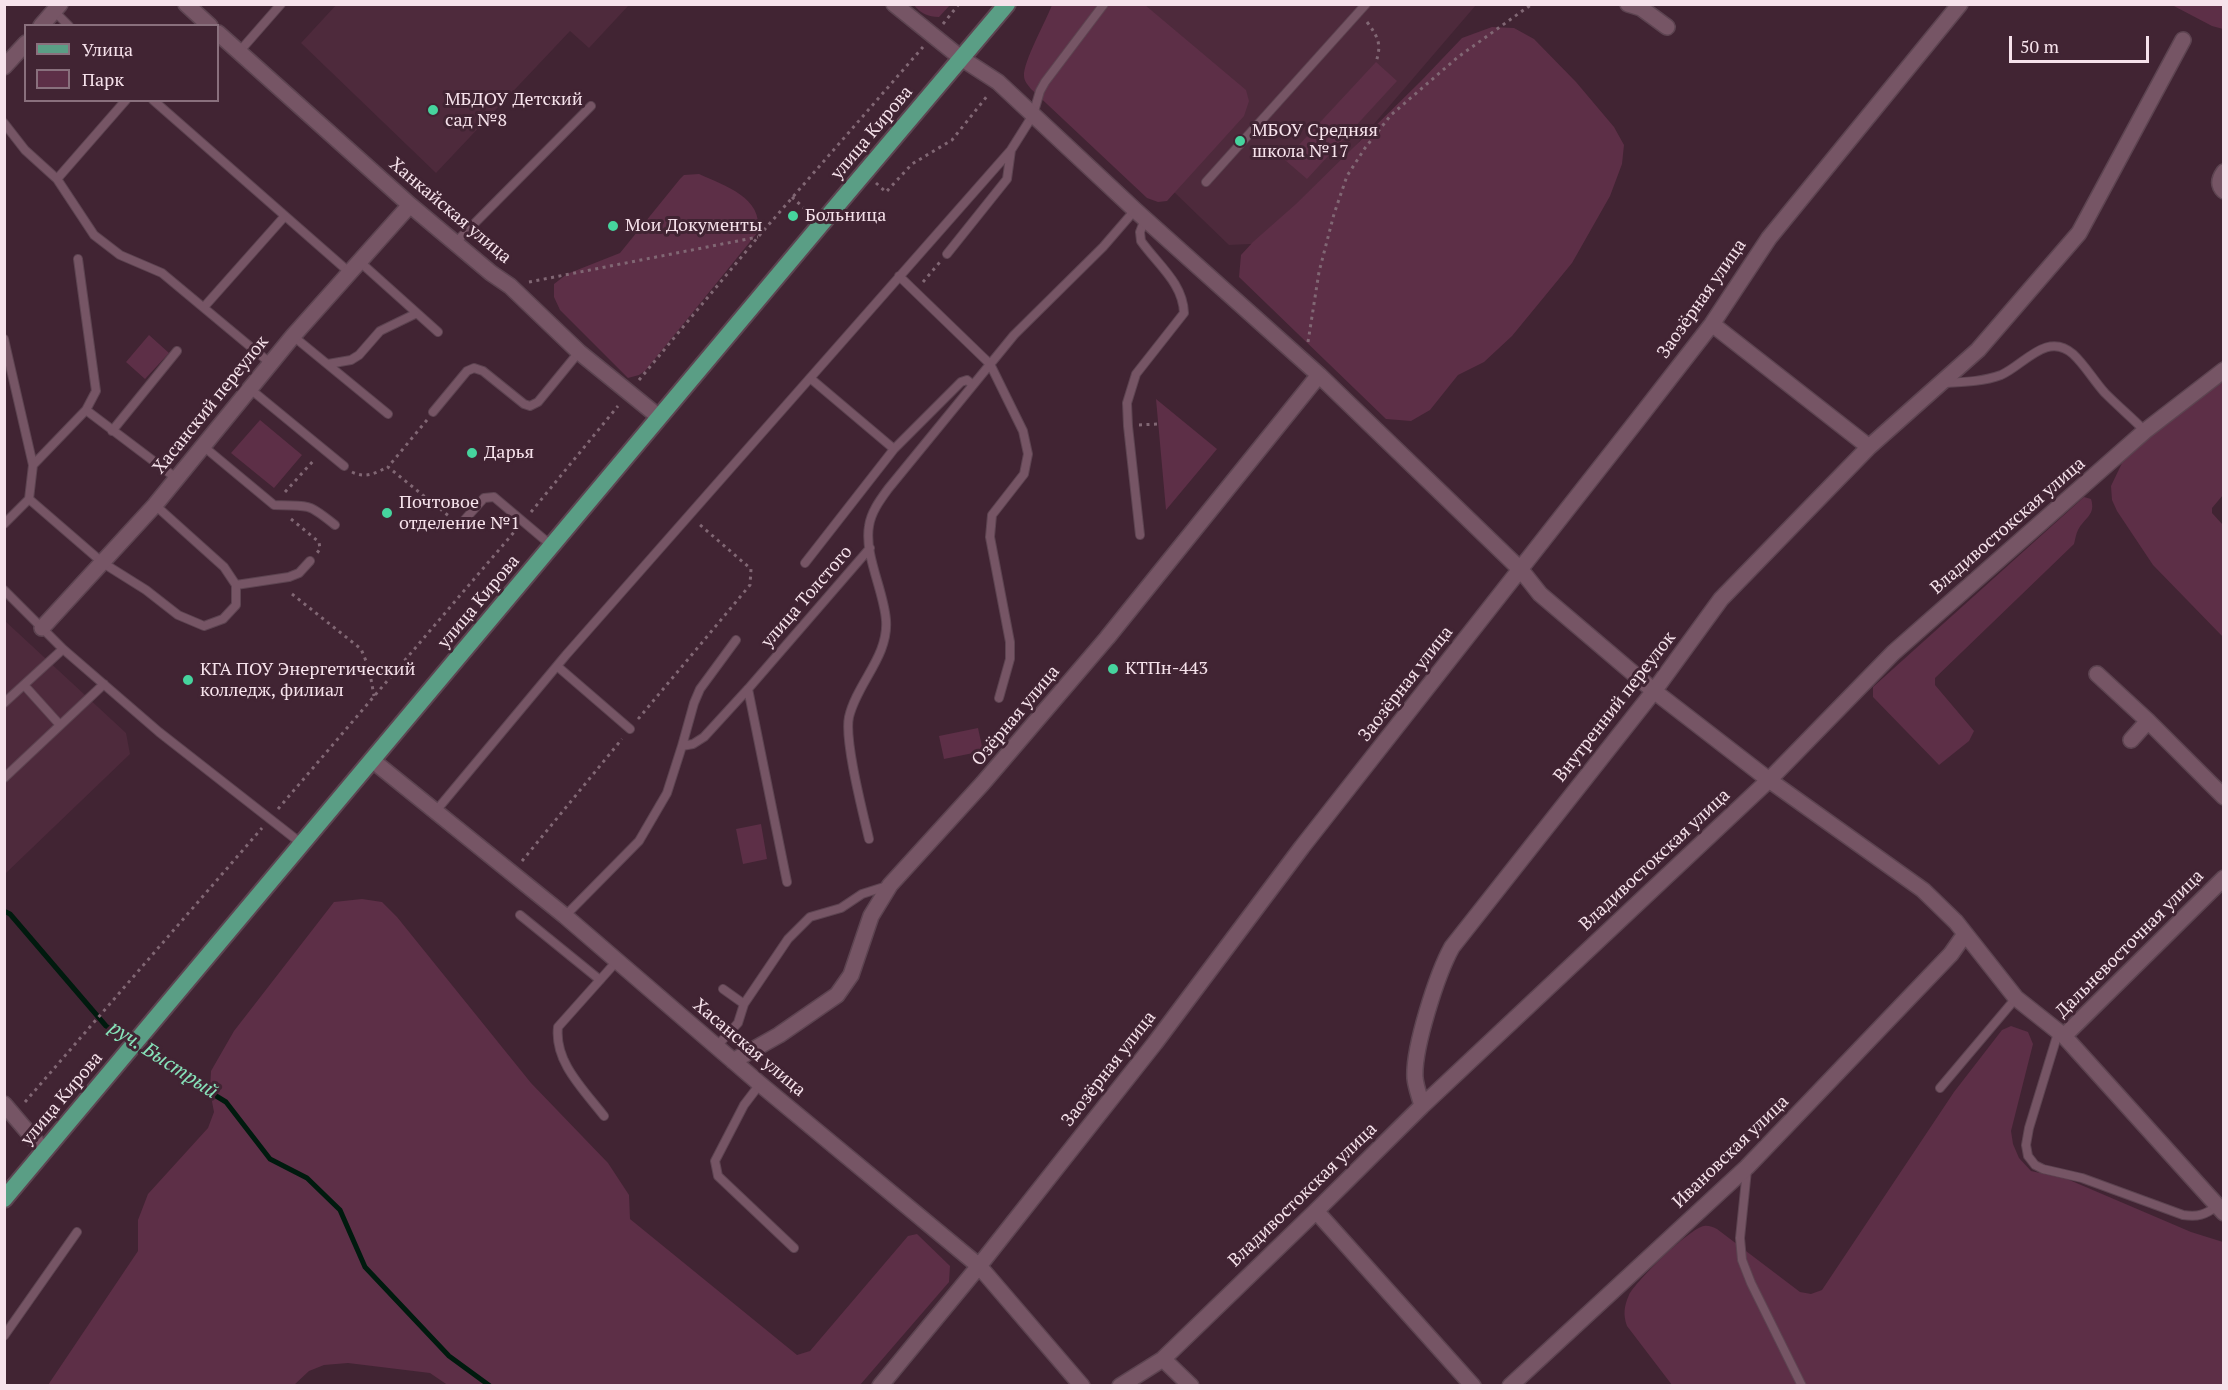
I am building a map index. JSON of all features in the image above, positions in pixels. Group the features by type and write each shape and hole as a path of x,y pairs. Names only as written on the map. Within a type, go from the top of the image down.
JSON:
{"main road":[{"name":"улица Кирова","path":"4,1199 1007,4"}],"street":[{"path":"186,4 208,24"},
{"path":"894,4 961,58 998,82 1140,214 1305,361 1521,570 1540,594 1654,691 1768,780 1923,890 1956,922 2016,998 2061,1035 2220,1209"},
{"path":"1628,4 1641,8 1667,27"},
{"name":"Заозёрная улица","path":"880,1386 979,1266 1155,1042 1302,847 1712,324 1768,238 1960,4"},
{"path":"43,24 57,8"},
{"name":"Ханкайская улица","path":"219,34 410,205 510,286 579,352 659,417"},
{"name":"Внутренний переулок","path":"1422,1106 1415,1078 1417,1048 1443,963 1452,947 1654,691 1721,599 1869,447 1978,350 2079,232 2183,40"},
{"path":"4,67 24,45"},
{"path":"2223,172 2220,181 2223,191"},
{"name":"Хасанский переулок","path":"42,628 103,563 293,336 410,205"},
{"path":"1712,324 1869,447"},
{"name":"Владивостокская улица","path":"1120,1386 1162,1359 1422,1106 1768,780 1893,653 2145,431 2223,370"},
{"name":"Озёрная улица","path":"733,1061 779,1035 837,995 851,975 871,916 890,885 983,783 1107,638 1319,375"},
{"path":"2097,674 2148,721 2223,797"},
{"path":"2132,740 2148,721"},
{"name":"Хасанская улица","path":"372,760 565,916 760,1084 979,1266 1082,1386"},
{"name":"Дальневосточная улица","path":"2061,1035 2223,878"},
{"name":"Ивановская улица","path":"1510,1386 1747,1167 1951,954 1965,934"},
{"path":"10,1109 44,1151"},
{"path":"1316,1211 1473,1386"},
{"path":"1162,1359 1191,1386"}],"lane":[{"path":"239,52 281,4"},
{"path":"435,812 557,666 1011,150 1033,115 1040,91 1104,4"},
{"path":"1206,182 1366,4"},
{"path":"57,8 68,24"},
{"path":"57,179 124,102"},
{"path":"155,102 284,217 354,267 438,332"},
{"path":"455,243 591,106"},
{"path":"4,123 25,150 57,179 94,235 120,255 162,273 270,363"},
{"path":"948,254 1007,179 1011,150"},
{"path":"1140,214 1141,241 1179,289 1184,313 1136,374 1127,403 1140,535"},
{"name":"улица Толстого","path":"682,746 693,744 704,737 870,548 869,526 875,509 888,489 1014,335 1103,247 1140,214"},
{"path":"204,307 284,217"},
{"path":"33,465 86,410 96,391 78,260"},
{"path":"899,276 990,364 1023,431 1028,454 1024,474 992,515 990,534 1010,642 1010,659 999,698"},
{"path":"328,364 351,360 359,355 380,331 415,314"},
{"path":"293,336 388,414"},
{"path":"4,339 33,465 28,499 4,524"},
{"path":"1938,384 1978,381 2000,375 2014,368 2035,351 2049,346 2060,346 2072,354 2105,393 2145,431"},
{"path":"112,431 177,351"},
{"path":"433,412 467,371 474,368 483,371 524,404 530,406 538,402 579,352"},
{"path":"810,378 894,450"},
{"path":"805,563 894,450 961,382 967,380 973,385"},
{"path":"249,388 344,466"},
{"path":"86,410 176,478"},
{"path":"203,446 274,505 301,504 313,507 334,525"},
{"path":"460,525 484,498 494,497 552,546"},
{"path":"28,499 103,563 146,590 178,615 204,626 223,619 236,605 236,585 224,567 154,504"},
{"path":"868,839 850,741 849,719 857,695 884,646 886,621 870,548"},
{"path":"236,585 289,577 299,573 310,561"},
{"path":"4,590 63,649 159,732 302,844"},
{"path":"565,916 613,870 639,841 667,793 693,703 700,689 736,640"},
{"path":"4,703 63,649"},
{"path":"557,666 630,729"},
{"path":"4,778 104,684"},
{"path":"24,685 60,725"},
{"path":"748,689 787,882"},
{"path":"717,1046 738,1023 744,1004 788,939 810,917 841,908 862,894 890,885"},
{"path":"520,915 600,980"},
{"path":"604,1116 573,1076 560,1054 557,1038 558,1027 616,962"},
{"path":"723,989 744,1004"},
{"path":"1940,1088 2016,998"},
{"path":"2061,1035 2029,1128 2026,1145 2028,1156 2035,1165 2082,1178 2183,1215 2195,1217 2220,1209"},
{"path":"760,1084 744,1105 715,1161 715,1170 718,1176 794,1248"},
{"path":"1747,1167 1740,1238 1742,1260 1802,1386"},
{"path":"4,1336 77,1232"}],"path":[{"path":"10,1109 85,1034 522,522 758,237 959,4"},
{"path":"1305,361 1319,272 1334,214 1347,176 1392,116 1458,57 1532,4"},
{"path":"1359,12 1379,41 1380,50 1376,62"},
{"path":"510,286 758,237"},
{"path":"916,291 948,254"},
{"path":"344,466 360,476 369,476 388,467 433,412"},
{"path":"388,467 460,525"},
{"path":"511,874 750,585 751,569 689,515"},
{"path":"292,594 361,649 369,668 374,696"},
{"path":"631,711 639,718"}],"shaded area":[{"name":"МБДОУ Детский сад №8","path":"337,4 629,5 589,48 570,31 436,173 301,43"},
{"name":"МБОУ Средняя школа №17","path":"1128,5 1476,5 1272,243 1229,245 1061,83"},
{"path":"4,620 126,733 130,754 5,874"}],"green space":[{"path":"914,5 950,5 939,17 925,14"},
{"path":"1052,5 1145,5 1246,90 1249,101 1244,116 1167,201 1158,202 1147,198 1025,81 1027,61"},
{"path":"2172,5 2223,5 2223,29 2212,26"},
{"path":"1492,27 1514,28 1534,39 1576,82 1614,127 1624,145 1622,164 1610,196 1572,263 1512,336 1484,362 1458,375 1430,410 1411,421 1386,419 1239,277 1241,255 1296,204 1462,38"},
{"path":"1376,62 1397,81 1307,179 1285,160"},
{"path":"699,174 730,188 748,201 755,210 758,232 645,371 628,378 560,310 554,297 554,284 567,274 620,253 684,175"},
{"path":"149,335 169,353 145,379 126,362"},
{"path":"2214,379 2223,381 2223,495 2212,508 2212,513 2223,525 2223,637 2153,565 2117,511 2112,500 2111,486 2122,463"},
{"path":"1156,399 1217,449 1166,510"},
{"path":"260,420 302,455 274,488 231,453"},
{"path":"2084,497 2091,499 2092,509 2078,530 2074,544 1935,678 1935,685 1974,731 1969,741 1939,765 1873,697 1873,687"},
{"path":"978,728 983,751 944,759 939,736"},
{"path":"761,824 767,859 743,864 736,829"},
{"path":"362,899 382,902 397,917 531,1083 608,1163 629,1195 630,1219 797,1355 810,1351 908,1236 917,1234 950,1266 949,1282 860,1385 449,1386 430,1373 348,1363 324,1365 309,1371 294,1385 48,1385 138,1251 138,1220 148,1194 208,1128 214,1112 210,1091 211,1071 234,1031 334,902"},
{"path":"2011,1026 2028,1032 2033,1044 2011,1131 2019,1158 2031,1171 2067,1179 2191,1232 2223,1242 2223,1385 1672,1385 1627,1326 1625,1318 1625,1307 1629,1295 1652,1268 1687,1236 1697,1229 1709,1226 1717,1229 1800,1292 1811,1294 1822,1290 1954,1092 2002,1030"}],"waterway":[{"name":"руч. Быстрый","path":"4,911 10,914 106,1026 226,1102 270,1159 307,1178 340,1210 365,1267 449,1356 490,1386"}],"place":[{"name":"МБДОУ Детский сад №8","path":"433,110"},
{"name":"МБОУ Средняя школа №17","path":"1240,141"},
{"name":"Больница","path":"793,216"},
{"name":"Мои Документы","path":"613,226"},
{"name":"Дарья","path":"472,453"},
{"name":"Почтовое отделение №1","path":"387,513"},
{"name":"КТПн-443","path":"1113,669"},
{"name":"КГА ПОУ Энергетический колледж, филиал","path":"188,680"}]}
